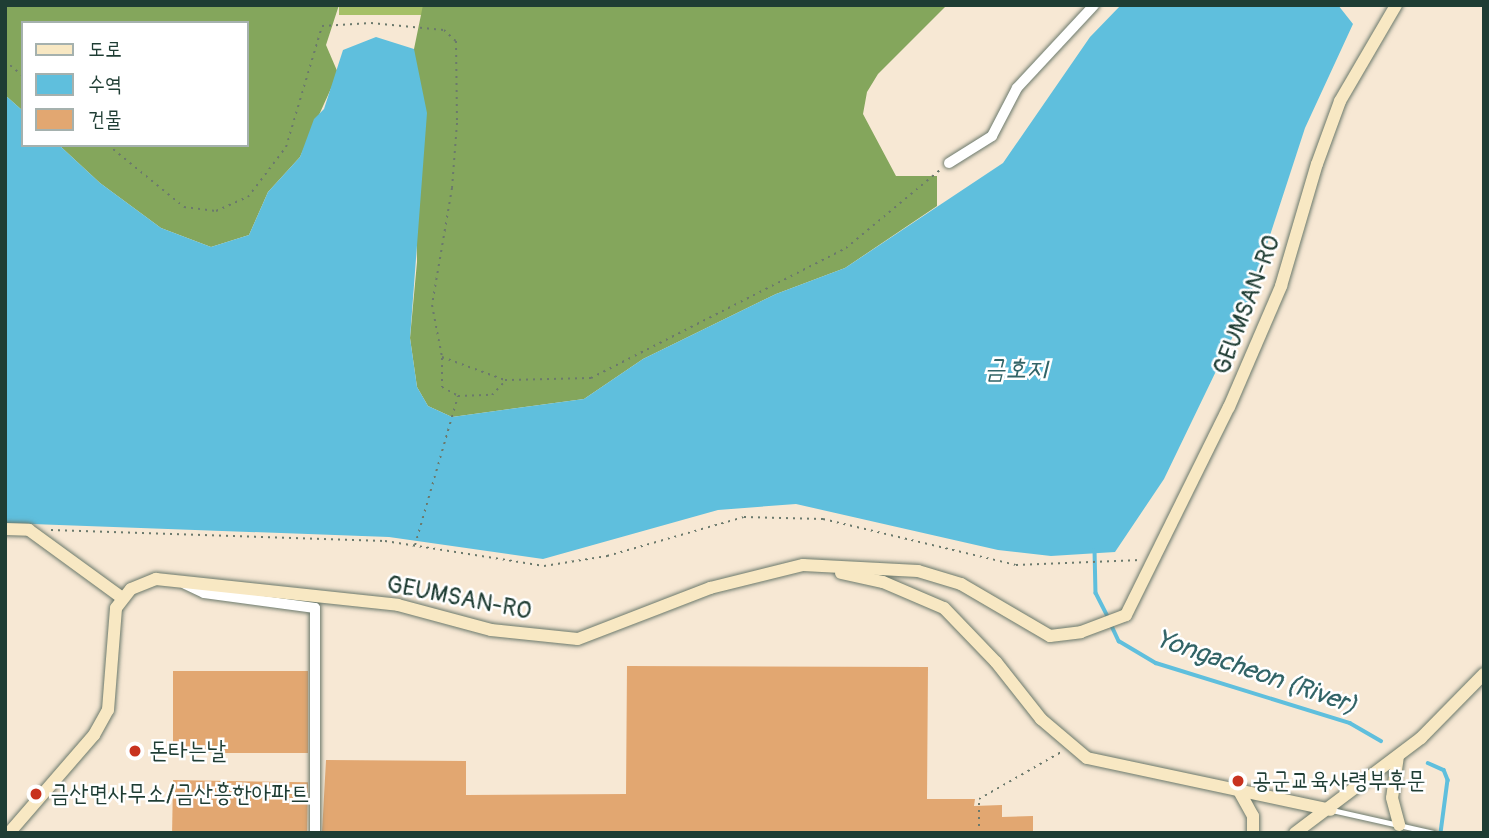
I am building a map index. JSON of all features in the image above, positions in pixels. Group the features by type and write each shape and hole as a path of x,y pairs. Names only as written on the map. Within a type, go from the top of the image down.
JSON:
{"street":[{"path":"949,163 992,136 1017,88 1094,5"},
{"name":"GEUMSAN-RO","path":"121,597 156,579 398,605 491,630 578,639 710,588 803,565 918,571 961,584 1050,636 1081,632 1126,615 1229,407 1281,286 1317,163 1340,101 1396,5"},
{"path":"5,528 29,530 121,597 108,710 94,735 9,833"},
{"path":"803,565 883,582 944,608 996,662 1041,719 1087,758 1331,810"},
{"path":"181,582 204,593 315,608 315,833"},
{"path":"1295,833 1331,810 1398,756 1484,674"},
{"path":"1398,756 1392,798 1402,826"},
{"path":"1238,789 1253,816 1252,833"}],"lane":[{"path":"1331,810 1434,833"}],"path":[{"path":"110,147 184,207 216,211 248,197 286,147 322,26 371,23 444,30 456,41 457,123 452,188 432,305 442,357 442,387 458,396 492,395 505,380"},
{"path":"5,61 21,74"},
{"path":"442,357 505,380 591,378 846,248 949,163"},
{"path":"415,546 458,396"},
{"path":"29,530 415,546 544,566 607,556 744,517 823,519 1016,565 1111,564 1154,559"},
{"path":"979,833 979,799 1072,746"}],"green space":[{"path":"5,5 339,5 326,45 338,73 300,157 268,192 249,235 211,247 161,228 100,183 61,147 248,147 248,21 21,21 21,109 5,95"},
{"path":"339,5 423,5 423,15 339,15"},
{"path":"423,5 947,5 878,74 867,92 863,114 896,176 937,176 937,206 845,268 776,294 643,359 584,399 452,417 428,406 417,387 410,338 417,262 414,49"}],"water":[{"name":"금호지","path":"1121,5 1338,5 1353,24 1305,128 1246,309 1164,479 1115,552 1051,556 998,550 796,504 718,510 543,559 389,537 5,523 5,95 21,109 21,147 61,147 100,183 161,228 211,247 249,235 268,192 300,157 314,119 324,109 343,50 376,37 414,49 427,113 410,338 417,387 428,406 452,417 584,399 643,359 776,294 845,268 1003,163 1090,37"}],"building":[{"path":"627,666 928,667 927,799 975,799 974,806 1002,805 1002,817 1033,816 1033,833 322,833 326,760 466,761 466,795 626,794"},
{"path":"173,671 308,671 308,753 173,753"},
{"path":"173,780 308,782 307,833 172,833"}],"waterway":[{"name":"Yongacheon (River)","path":"1095,550 1096,593 1108,617"},
{"name":"Yongacheon (River)","path":"1111,624 1119,641 1156,663 1350,723 1381,741"},
{"name":"Yongacheon (River)","path":"1428,763 1444,770 1448,780 1441,833"}],"place":[{"name":"돈타는날","path":"135,751"},
{"name":"공군교육사령부후문","path":"1238,781"},
{"name":"금산면사무소/금산흥한아파트","path":"36,794"}]}
